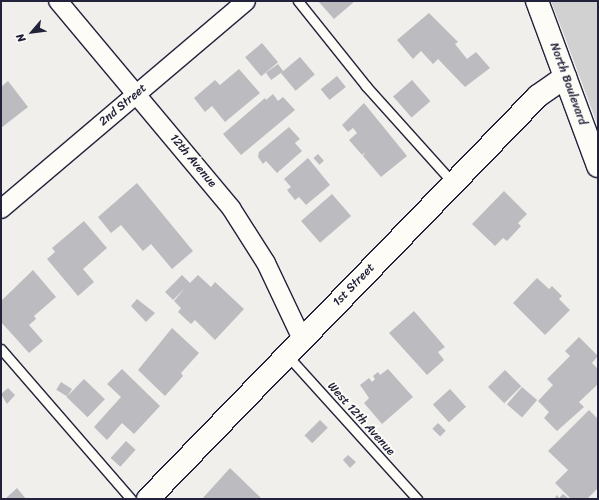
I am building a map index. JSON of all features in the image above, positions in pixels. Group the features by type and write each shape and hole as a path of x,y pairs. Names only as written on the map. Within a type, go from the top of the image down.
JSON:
{"street":[{"name":"12th Avenue","path":"58,1 137,93 232,208 266,263 302,339"},
{"name":"2nd Street","path":"1,209 246,1"},
{"name":"North Boulevard","path":"537,1 598,166"},
{"name":"1st Street","path":"147,498 538,96 565,78"}],"lane":[{"path":"298,1 366,86 453,183"},
{"path":"1,349 147,498"},
{"name":"West 12th Avenue","path":"287,354 417,499"}],"shaded area":[{"path":"551,1 598,1 598,126 563,32"}],"building":[{"path":"318,1 355,1 334,19"},
{"path":"429,13 458,42 455,44 467,59 476,52 490,68 465,87 438,59 433,64 421,51 413,59 397,40"},
{"path":"262,43 278,62 261,76 245,57"},
{"path":"300,57 315,75 296,91 281,73"},
{"path":"278,64 283,71 271,80 266,73"},
{"path":"239,69 260,93 225,122 212,106 205,112 194,98 215,80 220,85"},
{"path":"337,76 346,87 329,100 321,89"},
{"path":"412,80 430,101 412,118 393,96"},
{"path":"8,81 28,107 1,128 1,87"},
{"path":"273,94 278,101 283,97 295,110 241,155 223,134 265,98 266,100"},
{"path":"364,103 407,156 381,177 363,156 365,152 362,155 349,140 357,133 353,128 348,132 342,125"},
{"path":"289,127 300,139 295,143 302,151 277,173 266,161 263,164 258,157 259,152"},
{"path":"318,154 324,161 319,165 313,158"},
{"path":"308,158 330,185 306,205 299,197 295,200 287,190 291,187 284,179"},
{"path":"137,183 193,251 172,269 151,244 143,251 121,225 111,233 98,217"},
{"path":"504,191 527,214 518,223 521,226 507,241 503,238 495,246 472,224"},
{"path":"332,194 351,216 320,243 301,221"},
{"path":"84,221 107,248 83,269 94,282 78,296 47,259 55,252 52,248"},
{"path":"33,270 56,297 34,316 36,319 29,325 43,341 29,353 1,322 1,301"},
{"path":"182,275 190,283 198,275 211,287 215,282 244,309 215,340 195,320 191,324 178,312 181,308 174,301 185,288 173,300 165,292"},
{"path":"537,278 549,289 552,286 562,296 559,299 570,310 545,335 513,303"},
{"path":"137,299 155,313 146,322 131,306"},
{"path":"414,311 445,347 438,352 444,360 427,375 389,333"},
{"path":"172,328 199,353 181,373 183,376 165,396 138,370"},
{"path":"579,337 598,356 592,363 598,369 598,384 579,402 584,407 557,431 544,418 549,412 538,401 553,385 547,379 570,356 565,351"},
{"path":"122,369 160,406 134,434 122,423 107,440 94,427 121,397 107,384"},
{"path":"388,369 413,397 382,424 364,403 369,398 360,385 369,378 372,382 375,379 373,376 378,372 380,375"},
{"path":"505,370 521,386 504,403 488,387"},
{"path":"84,379 105,399 87,417 67,397"},
{"path":"61,382 72,389 67,397 56,390"},
{"path":"522,387 537,400 522,417 507,404"},
{"path":"8,388 15,395 7,404 1,394"},
{"path":"450,389 466,407 449,422 433,404"},
{"path":"589,410 598,419 598,488 587,499 571,499 555,483 568,470 548,451"},
{"path":"320,420 328,428 312,443 304,436"},
{"path":"438,423 446,431 440,436 432,429"},
{"path":"126,441 136,450 120,467 111,458"},
{"path":"348,455 356,462 350,468 343,460"},
{"path":"230,468 262,499 202,499"},
{"path":"17,488 26,499 5,499"},
{"path":"563,494 569,499 554,499 557,495 559,498"}]}
